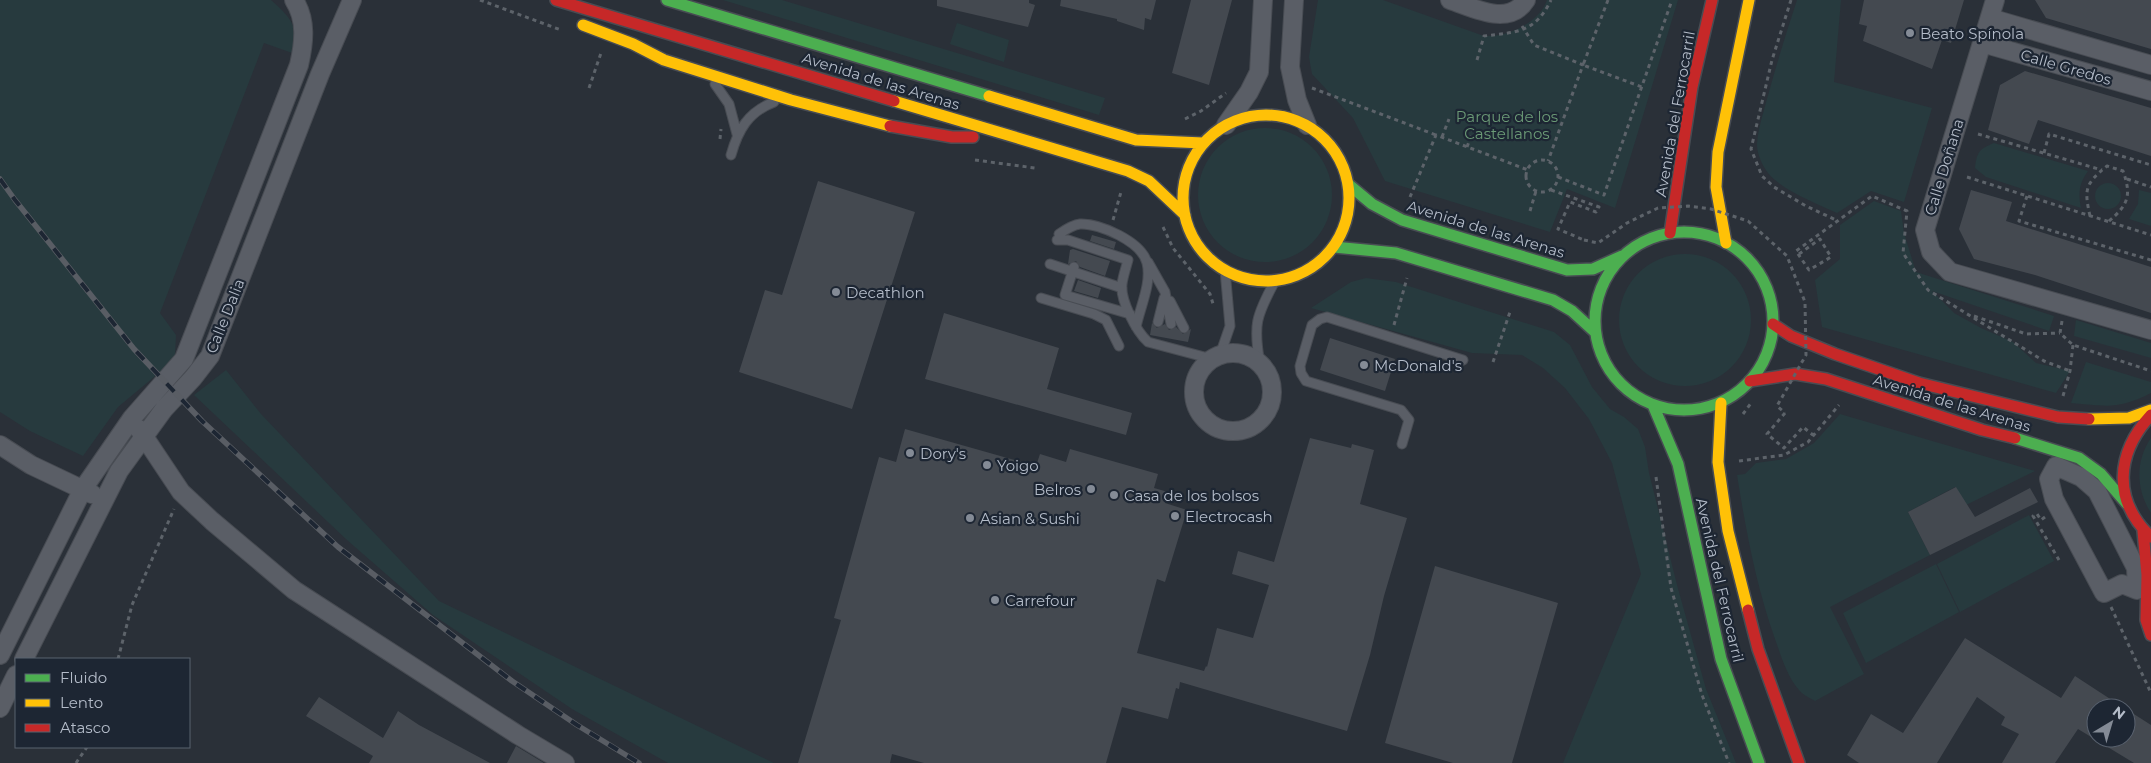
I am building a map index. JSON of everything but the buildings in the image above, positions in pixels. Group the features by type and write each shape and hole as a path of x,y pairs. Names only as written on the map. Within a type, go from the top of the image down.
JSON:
{"main road":[{"path":"551,0 578,24 633,44 664,60 791,100 875,123 952,137 1015,137"},
{"name":"Avenida de las Arenas","path":"556,0 1128,171 1149,181 1184,215"},
{"name":"Avenida de las Arenas","path":"667,0 1136,140 1203,143"},
{"name":"Avenida del Ferrocarril","path":"1670,233 1687,112 1700,45 1712,0"},
{"path":"1726,243 1716,187 1718,152 1749,0"},
{"path":"1252,116 1280,116 1307,125 1326,140 1340,160 1348,184 1348,213 1344,228 1334,248 1318,264 1298,276 1275,281 1250,280 1225,270 1206,256 1193,237 1184,215 1183,190 1190,165 1203,143 1226,125 1252,116"},
{"name":"Avenida de las Arenas","path":"1348,184 1372,204 1402,220 1567,270 1593,269 1624,255"},
{"path":"1670,233 1699,233 1726,243 1746,257 1761,277 1770,300 1773,324 1770,345 1762,364 1750,381 1737,394 1721,403 1699,409 1676,410 1653,405 1633,394 1616,378 1603,356 1595,332 1596,304 1606,277 1624,255 1645,241 1670,233"},
{"path":"1334,248 1364,248 1396,253 1553,300 1572,310 1595,332"},
{"name":"Avenida de las Arenas","path":"1773,324 1791,336 1818,347 1919,383 2058,417 2098,420 2129,418 2151,410"},
{"name":"Avenida de las Arenas","path":"1750,381 1795,374 1826,379 1982,430 2048,447 2079,458 2101,474 2127,504"},
{"name":"Avenida del Ferrocarril","path":"1721,403 1718,462 1728,531 1758,649 1799,763"},
{"name":"Avenida del Ferrocarril","path":"1653,405 1678,464 1721,659 1758,763"},
{"path":"2151,415 2140,424 2126,449 2122,476 2127,504 2147,534 2146,620 2151,635"}],"street":[{"name":"Calle Dalia","path":"0,655 83,489 132,418 184,359 299,65 304,43 301,11 294,0"},
{"name":"Calle Dalia","path":"25,658 119,471 164,409 193,378 210,356 320,74 352,0"},
{"path":"1226,125 1250,92 1259,72 1264,0"},
{"path":"1294,0 1290,60 1293,80 1307,125"},
{"path":"1450,0 1494,14 1513,13 1526,0"},
{"name":"Calle Doñana","path":"1995,0 1925,230 1931,252 1950,272 2151,330"},
{"name":"Calle Gredos","path":"1990,18 2151,65"},
{"name":"Calle Gredos","path":"1982,43 2151,92"},
{"path":"1242,354 1260,364 1271,384 1270,405 1262,418 1254,426 1244,430 1222,430 1203,418 1196,403 1194,387 1196,377 1202,368 1216,357 1242,354"},
{"path":"132,418 181,492 212,521 294,590 518,736 565,763"},
{"path":"0,445 31,465 104,500"},
{"path":"2056,466 2081,476 2097,491 2136,568 2137,590 2122,584 2104,593 2054,499 2049,479 2056,466"},
{"path":"0,708 15,677"}],"lane":[{"path":"698,72 714,83 729,104 737,134"},
{"path":"731,155 737,134 751,114 773,102 791,100"},
{"path":"1184,328 1147,261 1136,247 1126,239 1098,227 1079,224 1058,237 1080,248 1128,260 1122,288 1136,327 1140,335 1148,342 1216,357 1230,326 1225,270"},
{"path":"1136,327 1148,278 1147,261"},
{"path":"1050,264 1076,270 1122,288"},
{"path":"1076,270 1065,295 1130,314"},
{"path":"1260,364 1256,343 1257,321 1260,308 1275,281"},
{"path":"1158,322 1165,292"},
{"path":"1165,292 1171,324"},
{"path":"1041,298 1094,314 1106,320 1119,346"},
{"path":"1402,444 1409,420 1401,410 1306,381 1301,373 1300,366 1312,326 1320,319 1327,317 1463,360"}],"path":[{"path":"1477,60 1484,36 1525,30 1545,12 1551,0"},
{"path":"1548,161 1608,0"},
{"path":"1558,177 1604,195 1672,0"},
{"path":"1791,0 1772,60 1751,149 1762,176 1774,188 1836,220"},
{"path":"1513,13 1534,45 1583,66 1642,86"},
{"path":"589,88 603,46"},
{"path":"1293,80 1528,170"},
{"path":"1182,120 1201,111 1230,87"},
{"path":"1442,137 1449,119"},
{"path":"1467,147 1473,131"},
{"path":"1978,134 2102,170"},
{"path":"2044,153 2049,134 2151,165"},
{"path":"1410,197 1436,135"},
{"path":"1551,190 1555,186 1558,177 1555,166 1548,161 1540,160 1535,162 1526,175 1529,185 1536,191 1551,190 1598,207 1596,212 1570,202 1558,229 1598,244 1627,223 1658,208 1688,206 1711,210 1748,221 1787,256 1805,302 1806,355 1777,406 1785,413 1767,434 1784,448 1803,427 1813,436"},
{"path":"2090,217 2086,195 2090,181 2107,166 2123,171 2128,195 2122,211 2107,222"},
{"path":"1967,177 2090,217 2151,234"},
{"path":"2126,179 2151,187"},
{"path":"1530,211 1536,191"},
{"path":"1116,212 1121,192 1127,194"},
{"path":"1799,254 1820,239 1831,256 1809,270 1796,250 1872,196 1907,210 1903,253 1928,290 2044,361 2070,371"},
{"path":"2027,196 2019,222 2151,260"},
{"path":"1161,220 1173,248 1210,294 1216,312"},
{"path":"1390,337 1413,258"},
{"path":"1493,362 1518,290"},
{"path":"1968,314 2026,334 2060,333 2073,346 2151,371"},
{"path":"2060,333 2063,319"},
{"path":"2062,402 2070,371 2073,346"},
{"path":"1775,393 1790,394"},
{"path":"1740,419 1750,403 1758,400"},
{"path":"1735,462 1784,454 1808,442 1840,405 1831,403"},
{"path":"1656,476 1671,588 1702,695 1729,763"},
{"path":"118,658 132,605 181,492"},
{"path":"2048,523 2045,516 2041,520 2037,514 2033,516 2059,560"},
{"path":"2104,593 2151,693"},
{"path":"76,763 86,748"}],"green space":[{"path":"0,0 271,0 284,12 294,29 295,54 264,43 160,313 176,335 175,355 166,367 118,407 83,456 30,431 0,412"},
{"path":"723,0 782,0 1105,98 1099,115"},
{"name":"Parque de los Castellanos","path":"1318,0 1383,0 1484,36 1493,36 1512,31 1530,22 1543,8 1547,0 1678,0 1615,208 1567,189 1550,232 1385,181 1353,118 1312,74 1309,57"},
{"path":"1797,0 1841,0 1834,82 1932,108 1904,202 1871,191 1837,213 1800,196 1782,185 1764,167 1757,148 1758,133"},
{"path":"957,23 1009,40 1004,62 950,44"},
{"path":"1265,128 1291,133 1313,147 1327,169 1332,195 1327,221 1313,243 1291,257 1265,262 1239,257 1217,243 1203,221 1198,195 1203,169 1217,147 1239,133"},
{"path":"1994,143 2088,171 2080,189 2081,208 1986,177 1975,168 1977,158 1982,149"},
{"path":"2108,183 2117,187 2121,196 2117,205 2108,209 2099,205 2095,196 2099,187"},
{"path":"2139,190 2151,193 2151,226 2129,219 2138,204"},
{"path":"1874,201 1901,211 1904,233 1916,272 2054,316 2049,331 1932,291 1954,313 1981,328 2013,342 2036,363 2070,371 2056,393 1822,327 1815,280 1840,259 1840,225"},
{"path":"1685,254 1698,255 1710,259 1732,273 1746,295 1750,307 1750,333 1746,345 1732,367 1710,381 1698,385 1685,386 1672,385 1660,381 1638,367 1624,345 1620,333 1619,320 1620,307 1624,295 1638,273 1660,259 1672,255"},
{"path":"1366,278 1396,282 1554,332 1570,345 1592,387 1610,409 1624,417 1638,429 1645,447 1649,473 1677,585 1706,689 1736,763 1563,763 1641,574 1612,463 1589,419 1565,388 1543,368 1522,355 1472,353 1311,308 1351,282"},
{"path":"2076,320 2151,343 2151,358 2074,336"},
{"path":"2086,362 2151,382 2151,393 2129,402 2112,406 2071,403"},
{"path":"226,370 261,414 439,601 774,763 668,763 572,709 433,615 347,540 194,395"},
{"path":"1840,414 2035,471 1966,505 1955,487 1908,512 1930,555 1830,607 1864,674 1815,701 1802,693 1791,679 1775,639 1752,558 1737,475 1745,474 1756,463 1786,459 1814,443"},
{"path":"2151,438 2151,513 2142,495 2139,476 2142,456"},
{"path":"2029,515 2054,561 1960,612 1937,564"},
{"path":"1936,564 1959,612 1866,663 1843,613"}],"railway":[{"path":"0,179 134,349 202,421 338,547 512,681 577,725 639,763"}],"traffic: fast":[{"path":"667,0 989,96"},
{"path":"1348,184 1372,204 1402,220 1567,270 1593,269 1622,256"},
{"path":"1684,232 1718,239 1733,247 1747,258 1758,272 1766,287 1773,321 1766,355 1758,370 1747,384 1733,395 1718,403 1684,410 1650,403 1635,395 1621,384 1610,370 1602,355 1595,321 1602,287 1610,272 1621,258 1635,247 1650,239 1684,232"},
{"path":"1334,247 1396,253 1553,300 1572,311 1595,332"},
{"path":"1653,405 1678,464 1721,659 1759,763"},
{"path":"2015,438 2079,458 2101,474 2127,504"}],"traffic: slow":[{"path":"1726,243 1716,187 1718,152 1749,0"},
{"path":"583,25 633,44 664,60 791,100 890,126"},
{"path":"989,96 1136,140 1203,143"},
{"path":"894,101 1128,171 1149,181 1185,215"},
{"path":"1266,115 1298,122 1312,129 1325,139 1335,152 1342,166 1349,198 1342,230 1335,244 1325,257 1312,267 1298,274 1266,281 1234,274 1220,267 1207,257 1197,244 1190,230 1183,198 1190,166 1197,152 1207,139 1220,129 1234,122 1266,115"},
{"path":"1721,403 1718,462 1728,531 1748,610"},
{"path":"2089,419 2129,418 2151,410"}],"traffic: jam":[{"path":"556,0 894,101"},
{"path":"1670,233 1692,87 1712,0"},
{"path":"890,126 952,137 973,137"},
{"path":"1773,324 1791,336 1835,354 1919,383 2058,417 2089,419"},
{"path":"1750,381 1795,374 1826,379 1982,430 2015,438"},
{"path":"2151,415 2139,430 2131,445 2125,461 2123,476 2130,508 2138,523 2151,537"},
{"path":"2143,531 2147,575 2146,620 2151,635"},
{"path":"1748,610 1758,649 1799,763"}],"place":[{"name":"Beato Spínola","path":"1910,33"},
{"name":"Decathlon","path":"836,292"},
{"name":"McDonald's","path":"1364,365"},
{"name":"Dory's","path":"910,453"},
{"name":"Yoigo","path":"987,465"},
{"name":"Belros","path":"1091,489"},
{"name":"Casa de los bolsos","path":"1114,495"},
{"name":"Electrocash","path":"1175,516"},
{"name":"Asian & Sushi","path":"970,518"},
{"name":"Carrefour","path":"995,600"}]}
